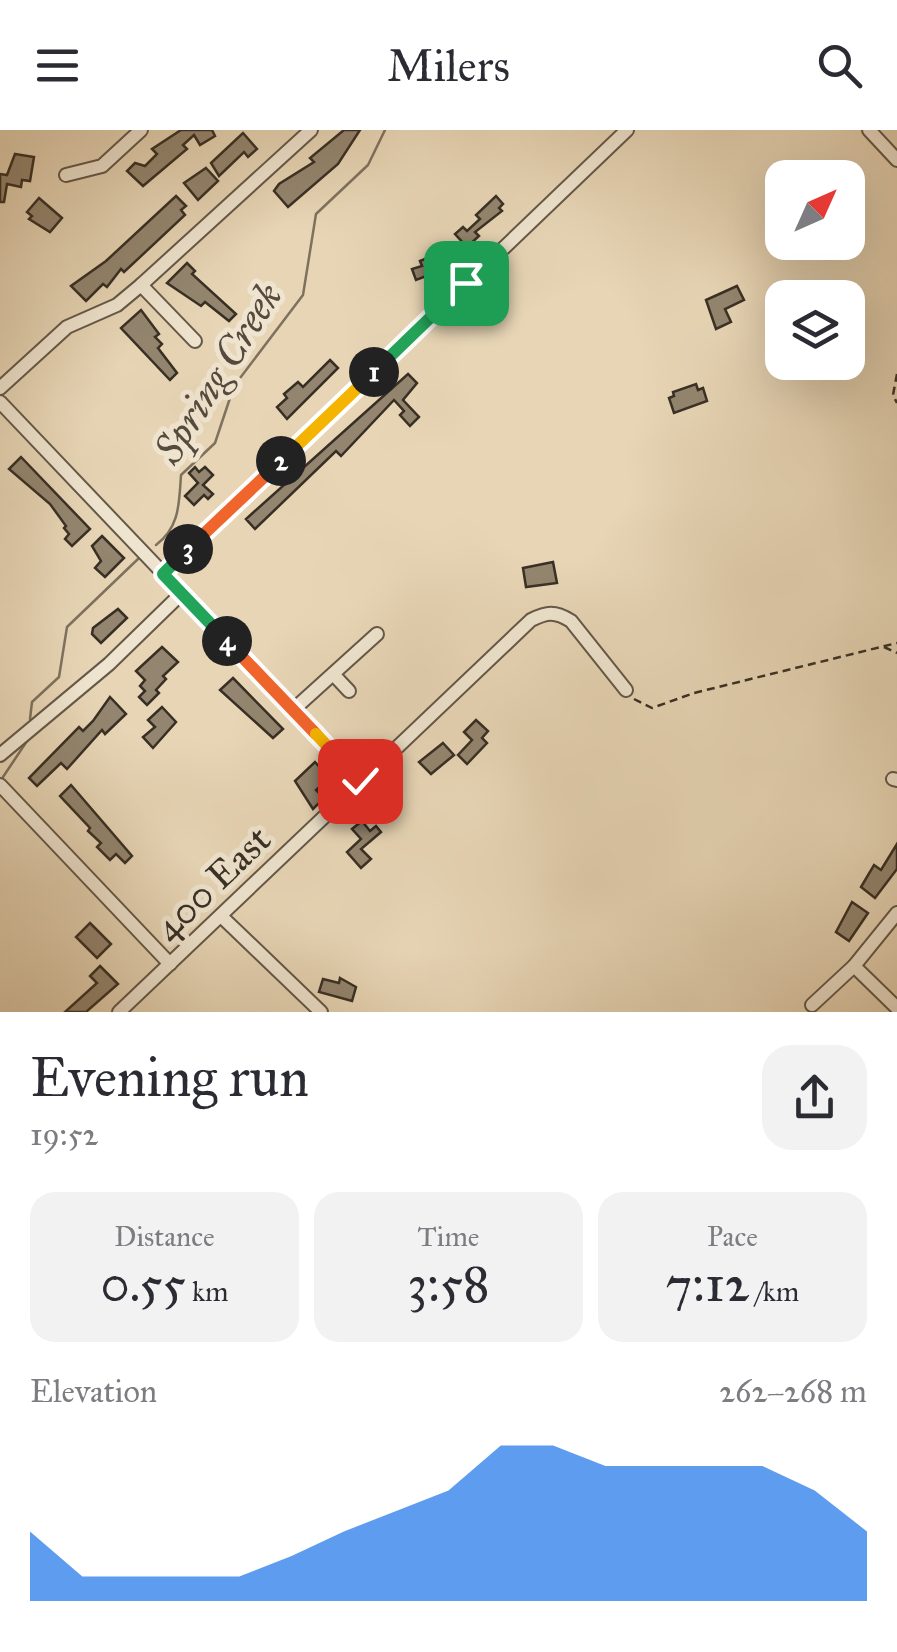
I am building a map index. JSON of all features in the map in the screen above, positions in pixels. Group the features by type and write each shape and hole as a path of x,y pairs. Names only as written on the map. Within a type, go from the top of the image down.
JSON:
{"street":[{"path":"66,175 102,166 141,130"},
{"path":"0,388 67,327 116,305 141,286 311,130"},
{"path":"163,574 627,130"},
{"path":"869,130 897,160"},
{"path":"141,286 196,341"},
{"path":"0,402 360,781"},
{"path":"0,755 109,664 182,593"},
{"name":"400 East","path":"119,1012 531,620 546,612 571,621 626,690"},
{"path":"293,710 378,634"},
{"path":"333,674 349,691"},
{"path":"0,785 170,964"},
{"path":"812,1005 854,966 897,913"},
{"path":"221,916 321,1012"},
{"path":"854,966 897,1008"}],"path":[{"path":"897,374 893,394 897,403"},
{"path":"626,690 652,708 694,693 897,642"},
{"path":"882,646 897,653"}],"building":[{"path":"181,130 212,130 215,136 200,145 194,135 183,145 187,149 143,186 127,171 135,163 145,166 157,154 152,149"},
{"path":"344,130 360,130 338,164 288,207 274,191 279,184 314,162 310,158"},
{"path":"243,133 257,149 248,157 244,152 219,176 211,163"},
{"path":"15,154 34,157 30,181 22,180 21,187 7,184 4,202 0,202 0,174 7,175"},
{"path":"206,168 218,181 198,200 184,183"},
{"path":"176,196 186,206 181,210 185,215 124,272 121,269 107,287 103,284 86,301 71,286 106,261"},
{"path":"496,196 503,204 499,208 502,211 475,232 479,236 467,247 455,234 463,227 467,231 480,219 476,215"},
{"path":"39,198 62,218 50,232 29,219 32,216 27,212"},
{"path":"442,252 448,268 416,280 412,269 422,266 420,261"},
{"path":"187,263 195,271 192,274 236,314 229,321 205,302 201,306 167,283"},
{"path":"737,286 744,300 725,309 731,322 716,329 706,300"},
{"path":"141,310 159,334 155,337 162,344 158,348 177,373 170,380 121,328"},
{"path":"330,360 338,368 287,419 277,407 287,398 284,394 298,382 303,387"},
{"path":"408,374 417,383 403,400 419,417 410,426 394,400 341,456 336,451 255,529 246,519"},
{"path":"696,384 698,390 703,388 707,401 674,413 669,398 674,396 673,392"},
{"path":"21,457 90,529 72,546 65,539 69,534 66,526 50,504 9,469"},
{"path":"195,467 199,472 205,467 213,475 203,485 213,494 208,499 204,495 194,505 185,496 198,483 189,473"},
{"path":"102,536 124,558 105,577 95,568 101,561 92,546"},
{"path":"553,562 557,583 526,587 523,568"},
{"path":"118,609 127,618 101,643 92,634 93,628"},
{"path":"162,647 178,662 163,676 166,679 156,690 159,693 147,705 139,697 145,691 140,686 145,680 136,671"},
{"path":"233,678 283,729 273,738 220,690"},
{"path":"110,697 126,714 105,734 102,730 67,769 61,763 37,786 29,778 79,727 83,731 93,721"},
{"path":"162,707 176,722 153,748 143,737 155,727 148,720"},
{"path":"476,720 488,731 482,738 487,743 467,764 458,755 472,740 464,732"},
{"path":"443,743 454,755 431,774 419,762"},
{"path":"315,762 329,778 316,790 324,798 313,809 295,781"},
{"path":"71,785 132,856 125,863 116,854 110,860 97,847 101,843 60,796"},
{"path":"362,821 370,831 376,826 381,832 361,849 371,859 361,868 347,852 361,839 352,829"},
{"path":"897,844 897,869 875,898 861,887 874,865 881,870"},
{"path":"852,902 868,913 849,941 836,932"},
{"path":"90,923 111,944 97,958 76,937"},
{"path":"100,966 118,984 86,1012 65,1012 97,983 90,976"},
{"path":"340,978 356,987 352,1001 319,992 323,979 339,983"}],"waterway":[{"name":"Spring Creek","path":"156,545 174,522 181,475 215,443 234,386 303,295 316,214 368,165 385,130"},
{"name":"Spring Creek","path":"30,719 32,702 59,677 67,627 138,559"},
{"name":"Spring Creek","path":"3,777 27,741"}],"route":[{"path":"360,781 163,574 466,283"}]}
